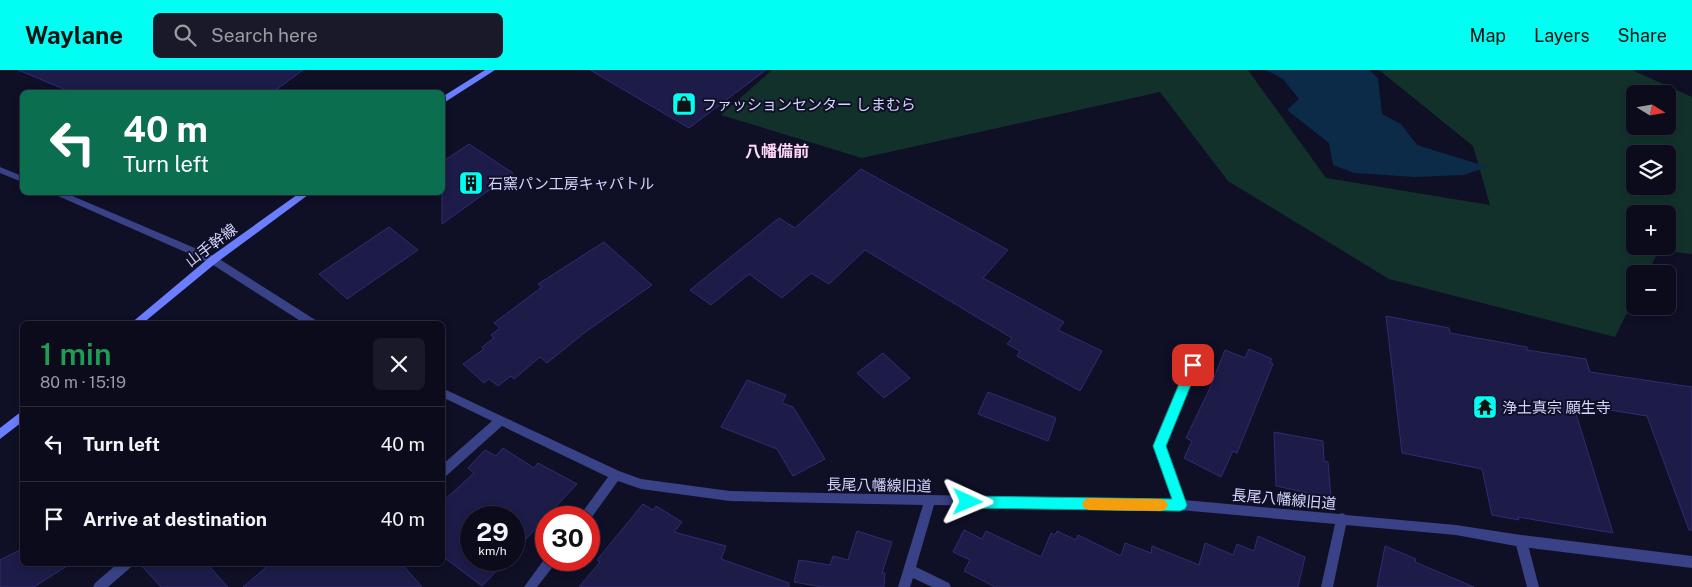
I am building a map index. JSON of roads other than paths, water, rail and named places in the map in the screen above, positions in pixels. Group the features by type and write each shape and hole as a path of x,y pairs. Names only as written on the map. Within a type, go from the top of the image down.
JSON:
{"main road":[{"path":"445,99 491,70"},
{"name":"山手幹線","path":"138,321 213,260 304,195"},
{"path":"0,434 20,418"}],"street":[{"path":"0,170 20,178"},
{"path":"60,195 213,260 308,321"},
{"path":"1180,505 1160,446 1193,365"},
{"name":"長尾八幡線旧道","path":"445,393 616,475 641,484 730,496 930,502 1180,505 1342,518 1456,530 1522,541 1692,562"},
{"path":"445,469 500,420"},
{"path":"593,506 616,475"},
{"path":"904,587 930,502"},
{"path":"1327,587 1342,518"},
{"path":"1522,541 1533,587"},
{"path":"100,587 124,566"},
{"path":"909,570 945,587"},
{"path":"530,587 542,571"}],"water":[{"path":"1266,70 1369,70 1378,78 1382,114 1401,124 1417,145 1488,167 1463,175 1415,177 1354,173 1333,165 1329,143 1287,110 1299,99 1283,79"}],"place":[{"name":"ファッションセンター しまむら","path":"684,104"},
{"name":"石窯パン工房キャパトル","path":"471,183"},
{"name":"浄土真宗 願生寺","path":"1485,407"}],"district":[{"name":"八幡備前","path":"777,151"}]}
